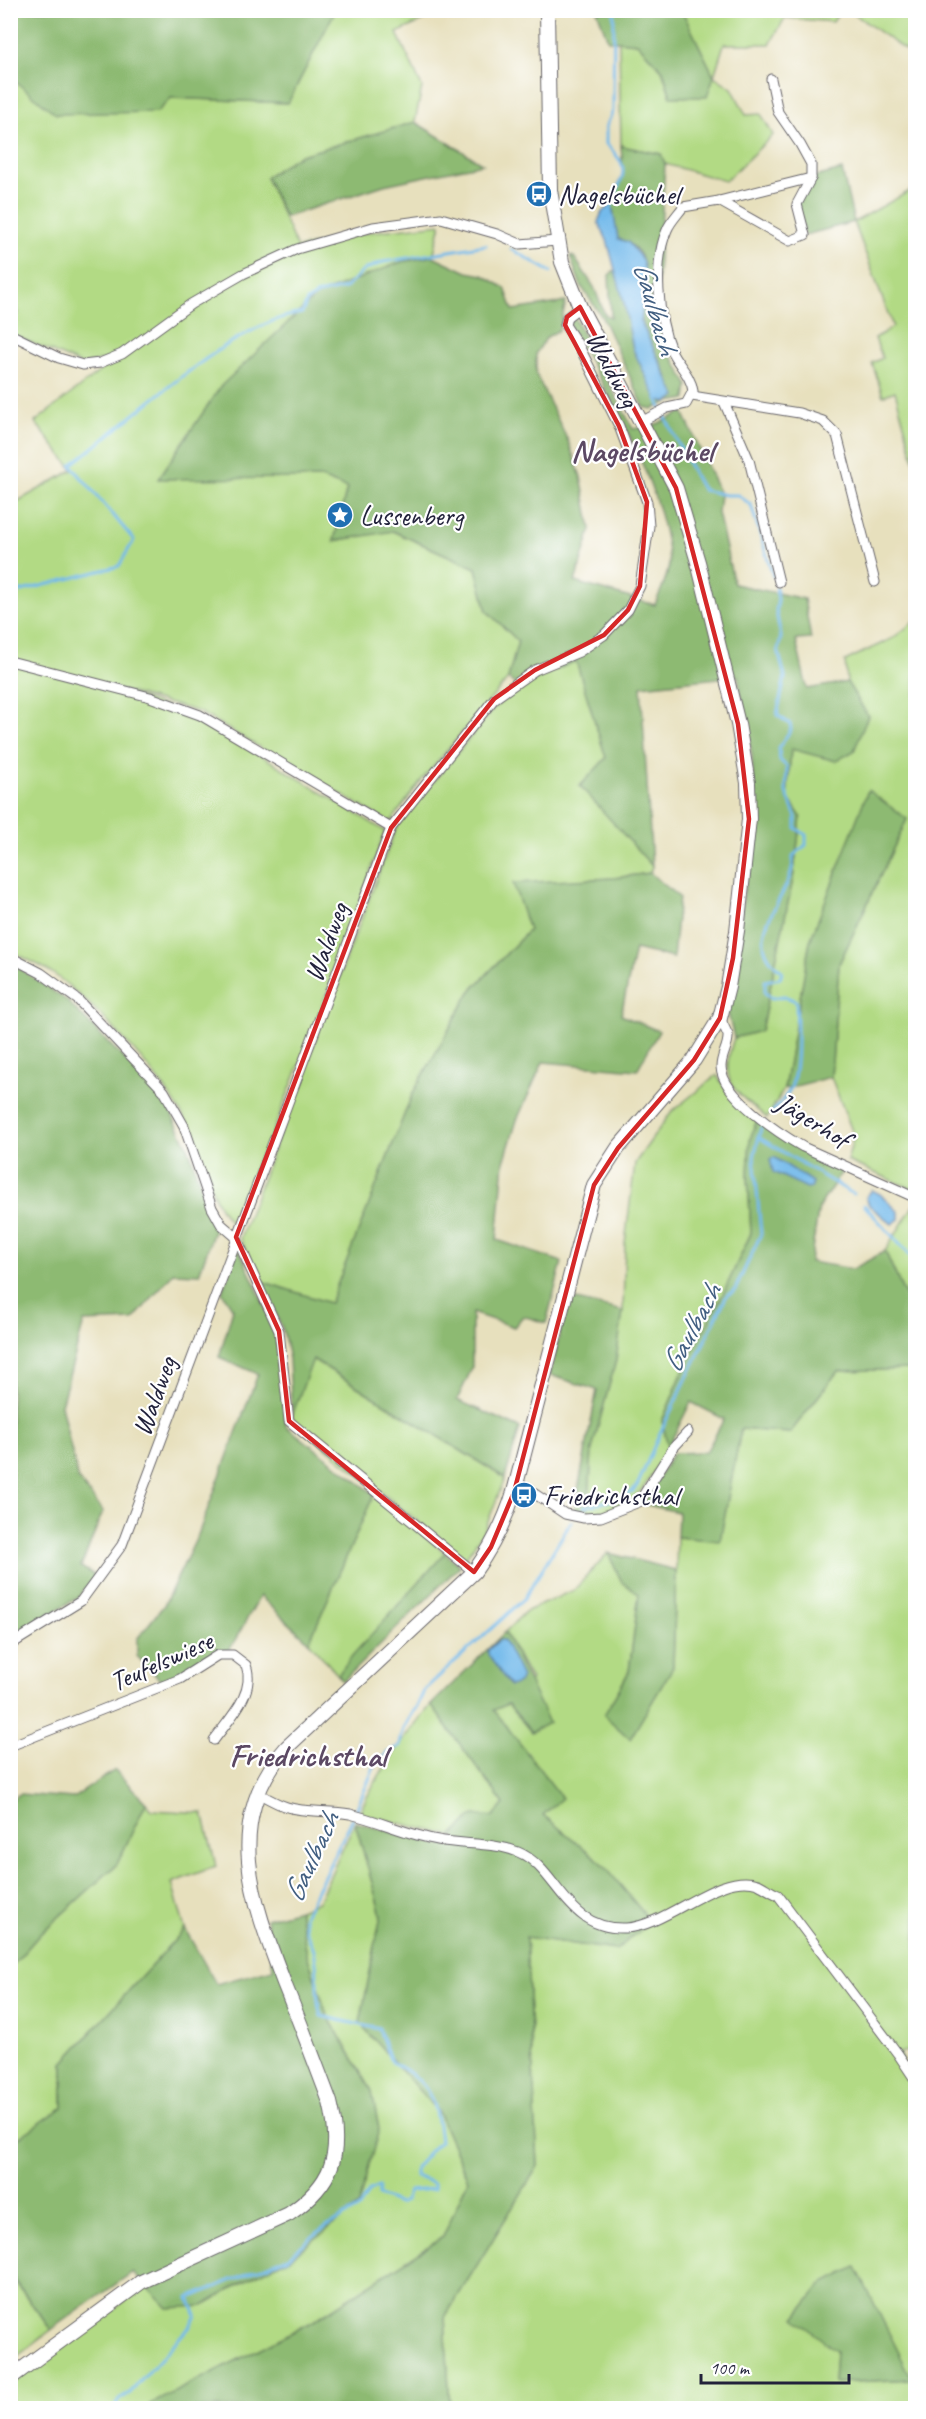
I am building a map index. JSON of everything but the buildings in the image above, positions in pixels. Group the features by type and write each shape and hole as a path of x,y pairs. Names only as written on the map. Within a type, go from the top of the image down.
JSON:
{"main road":[{"path":"10,2378 141,2282 289,2214 310,2199 326,2180 336,2152 334,2120 252,1892 248,1845 258,1793 272,1766 287,1747 474,1572 506,1518 594,1185 618,1148 694,1060 720,1018 732,966 749,819 745,764 698,562 676,488 580,307 562,262 550,190 547,10"}],"street":[{"path":"719,201 790,241 805,235 797,204 812,178 811,164 801,144 778,112 771,79"},
{"path":"641,422 663,411 686,404 692,396 692,385 671,350 658,304 660,267 666,230 683,207 719,201 812,178"},
{"path":"10,334 59,358 82,365 100,363 122,354 191,304 243,274 297,249 373,227 441,218 497,234 520,244 557,241"},
{"name":"Waldweg","path":"10,1644 81,1601 122,1545 236,1237 287,1112 391,828 494,699 535,670 579,652 604,635 628,610 640,586 648,526 647,502 619,426 579,346 565,325 567,317 580,307"},
{"path":"692,396 799,413 823,421 837,435 875,582"},
{"path":"724,402 749,460 779,582"},
{"path":"10,661 112,686 200,716 391,828"},
{"path":"10,957 41,973 78,1000 164,1091 184,1126 212,1208 221,1224 236,1237 279,1331 285,1359 290,1420 474,1572"},
{"name":"Jägerhof","path":"720,1018 728,1035 722,1058 722,1076 741,1100 786,1138 915,1198"},
{"path":"517,1482 565,1514 584,1518 601,1517 639,1502 673,1448 688,1432"},
{"name":"Teufelswiese","path":"10,1746 180,1679 218,1655 233,1654 246,1665 249,1684 246,1694 214,1740"},
{"path":"258,1793 286,1806 355,1816 437,1840 503,1847 521,1853 535,1862 564,1900 580,1913 612,1927 625,1928 651,1922 730,1884 756,1884 778,1895 898,2054 915,2081"}],"highlighted area":[{"path":"580,307 676,488 738,724 749,819 733,958 720,1018 694,1060 618,1148 594,1185 514,1492 491,1547 474,1572 289,1421 279,1331 236,1237 391,828 494,699 535,670 604,635 628,610 640,586 647,502 619,426 565,325 567,317"}],"green space":[{"path":"10,11 335,11 288,103 171,98 157,112 56,114 11,78"},
{"path":"335,11 443,11 397,33 422,87 415,122 298,156 266,177 297,248 371,232 441,224 433,256 401,262 159,478 321,478 347,488 334,540 392,531 476,568 487,611 518,641 508,679 420,782 390,823 199,712 11,659 11,505 73,470 35,422 119,356 83,365 11,334 11,318 19,313 11,301 11,78 57,114 171,98 288,103"},
{"path":"597,11 682,11 714,76 707,97 671,97 663,71 637,43 608,40"},
{"path":"682,11 840,11 833,22 785,18 770,44 724,44 714,76"},
{"path":"850,11 915,11 915,57"},
{"path":"619,41 637,43 662,70 671,97 714,76 732,88 746,115 761,114 773,135 725,181 665,164 661,154 621,146"},
{"path":"415,122 483,164 384,185 285,217 266,177 298,156"},
{"path":"621,146 661,154 665,164 656,305 669,351 688,385 686,399 668,402 653,409 644,407 602,317 581,286 570,256 574,257 594,287 605,315 611,317 609,275 615,270 657,400 669,381 643,325 641,303 644,266 640,255 632,246 618,239 612,205 623,172"},
{"path":"842,170 854,222 805,235 797,204 811,178"},
{"path":"915,188 915,464 895,391 883,396 872,363 882,358 875,338 893,327 854,222"},
{"path":"433,256 467,272 483,275 505,288 513,310 566,302 559,330 547,337 536,353 536,374 568,441 581,477 591,529 575,582 655,605 666,577 669,561 665,532 645,472 602,382 571,329 569,321 574,317 633,429 655,425 683,412 720,494 718,513 734,584 804,599 811,639 796,640 807,689 847,682 868,716 854,751 836,761 791,749 787,796 801,817 793,879 761,1031 734,1038 728,1013 755,810 752,755 738,676 641,686 652,866 580,786 606,758 576,661 519,687 508,679 518,641 487,611 476,568 393,531 334,541 347,488 321,478 158,479 221,386 317,295 401,262"},
{"path":"915,621 915,1190 847,1161 854,1136 831,1077 839,964 907,819 810,941 784,1089 767,1118 737,1092 728,1076 728,1066 734,1038 761,1031 793,879 801,817 787,797 791,748 836,761 868,716 847,682 845,661 893,638"},
{"path":"576,660 606,758 581,786 652,866 650,873 614,878 514,884 529,930 470,992 412,1095 330,1304 261,1281 240,1238 396,828 494,708 519,687"},
{"path":"10,663 111,688 200,718 385,831 313,1031 235,1227 219,1207 192,1133 167,1092 150,1070 112,1026 73,989 50,971 11,951"},
{"path":"868,790 907,819 839,964 831,1077 784,1089 810,941"},
{"path":"650,873 679,897 673,958 635,949 621,1015 659,1031 637,1070 543,1062 517,1120 504,1162 497,1240 562,1262 546,1323 523,1316 514,1327 472,1313 472,1368 457,1400 520,1428 505,1478 313,1359 292,1416 289,1359 283,1330 261,1281 330,1303 412,1095 470,992 529,930 513,883 614,878"},
{"path":"11,963 66,1000 164,1099 188,1147 215,1228 199,1274 173,1273 133,1320 84,1322 61,1405 78,1479 103,1511 81,1567 96,1576 77,1598 11,1637"},
{"path":"717,1075 726,1090 757,1120 750,1139 748,1175 751,1233 723,1294 689,1357 662,1421 668,1447 645,1485 630,1501 619,1507 588,1514 592,1449 616,1360 623,1311 625,1243 635,1163 671,1112"},
{"path":"757,1120 800,1150 843,1170 819,1207 810,1262 853,1269 885,1251 915,1318 915,1365 911,1369 838,1371 790,1433 741,1429 720,1541 677,1537 678,1512 643,1504 673,1453 706,1452 724,1419 691,1402 668,1447 662,1421 689,1357 723,1294 751,1233 748,1175 750,1139"},
{"path":"915,1203 915,1318 885,1251"},
{"path":"238,1247 276,1331 286,1426 374,1494 309,1642 260,1596 230,1649 162,1682 137,1656 137,1639 164,1605 198,1535 258,1374 219,1357 233,1309 222,1292"},
{"path":"568,1298 623,1311 616,1360 592,1449 588,1514 574,1511 597,1390 550,1375"},
{"path":"312,1359 505,1478 485,1529 465,1559 295,1423 292,1416"},
{"path":"915,1365 916,2049 899,2053 915,2088 915,2408 450,2408 445,2317 538,2166 526,1937 616,1950 602,1863 543,1815 561,1798 493,1710 508,1704 531,1680 505,1632 525,1612 574,1590 608,1553 622,1582 639,1593 629,1671 605,1715 673,1667 677,1537 720,1540 741,1429 790,1433 838,1371 911,1369","holes":["836,2351 911,2379 834,2383"]},
{"path":"374,1494 445,1553 338,1675 309,1642"},
{"path":"445,1553 460,1566 343,1681 338,1675 351,1657"},
{"path":"608,1553 676,1570 673,1667 630,1739 604,1715 629,1672 639,1594 622,1582"},
{"path":"505,1632 549,1723 531,1732 508,1704 494,1710 562,1798 543,1815 602,1863 651,1922 616,1950 526,1937 538,2166 445,2317 450,2408 147,2408 312,2322 443,2237 468,2180 438,2112 360,2023 381,1915 355,1822 436,1844 476,1849 452,1836 474,1815 493,1817 504,1804 431,1705"},
{"path":"431,1705 504,1804 493,1817 474,1816 452,1836 359,1813 383,1770"},
{"path":"115,1770 146,1803 117,1864 40,1934 11,1967 11,1799 20,1794 73,1798"},
{"path":"146,1803 152,1810 203,1813 216,1866 172,1883 185,1929 63,2063 63,2107 11,2144 11,1967 40,1934 117,1864"},
{"path":"355,1822 381,1915 360,2023 438,2112 468,2180 443,2237 312,2322 147,2408 11,2408 11,2385 146,2286 203,2306 246,2280 372,2091 327,2015 307,1955 299,1910 318,1902"},
{"path":"299,1910 307,1955 327,2015 372,2091 379,2129 358,2206 290,2258 246,2280 203,2306 168,2308 133,2272 51,2330 11,2275 10,2144 63,2107 63,2063 185,1929 216,1984 273,1969 266,1919"},
{"path":"856,2267 912,2379 834,2383 836,2351 795,2318 821,2285"},
{"path":"10,2275 51,2330 11,2361 10,2361"}],"water":[{"path":"612,205 618,239 628,242 642,259 646,276 641,322 676,396 668,402 657,400 633,349 624,303 607,240 598,222 602,212"},
{"path":"774,1157 812,1182 812,1187 807,1188 773,1172 770,1159"},
{"path":"872,1190 880,1194 899,1212 899,1219 892,1224 869,1205 866,1197"},
{"path":"499,1640 504,1640 522,1677 519,1683 510,1686 488,1655 488,1650"}],"waterway":[{"name":"Gaulbach","path":"611,208 623,174 620,161 606,144 606,127 613,111 614,10"},
{"path":"10,594 119,566 134,540 71,465 182,376 244,335 274,321 302,313 307,301 318,294 345,288 364,270 383,262 486,245"},
{"path":"511,249 551,272"},
{"name":"Gaulbach","path":"657,398 703,490 738,495 751,505 773,576"},
{"name":"Gaulbach","path":"771,1114 787,1094 794,1078 797,1022 796,1001 784,996 772,998 765,993 765,981 780,978 782,971 769,958 764,944 765,930 786,886 793,856 806,845 806,835 796,828 796,817 786,792 787,767 780,760 779,748 791,729 790,724 777,715 785,677 778,650 781,637 776,611 778,599 776,588"},
{"name":"Gaulbach","path":"584,1507 620,1498 632,1492 638,1484 660,1433 727,1295 734,1292 761,1234 754,1157 761,1128"},
{"path":"758,1137 853,1194"},
{"path":"864,1205 916,1262"},
{"name":"Gaulbach","path":"114,2408 189,2327 196,2316 189,2298 288,2257 321,2230 359,2208 369,2191 379,2187 379,2196 399,2204 405,2201 409,2191 434,2189 434,2183 415,2176 415,2167 440,2142 436,2115 429,2093 415,2076 391,2062 379,2029 321,2016 315,1956 305,1928 304,1916 351,1822 375,1765 387,1753 400,1746 403,1730 424,1690 524,1599 571,1522"}],"place":[{"name":"Nagelsbüchel","path":"539,194"},
{"name":"Lussenberg","path":"340,515"},
{"name":"Friedrichsthal","path":"524,1495"}],"district":[{"name":"Nagelsbüchel","path":"642,450"},
{"name":"Friedrichsthal","path":"308,1755"}]}
